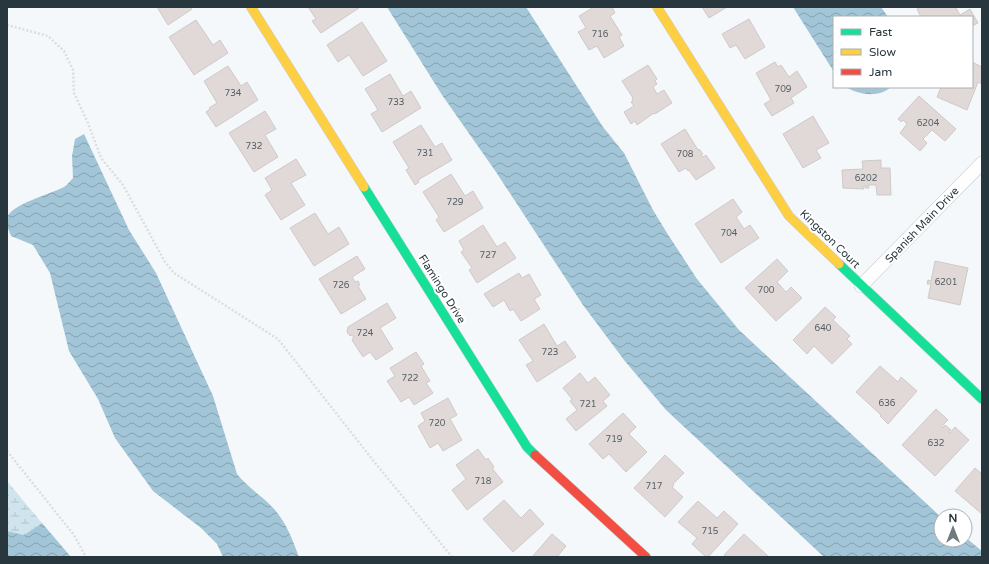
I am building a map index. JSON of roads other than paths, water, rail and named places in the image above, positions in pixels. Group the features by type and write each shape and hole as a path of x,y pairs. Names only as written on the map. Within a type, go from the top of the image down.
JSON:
{"street":[{"name":"Flamingo Drive","path":"251,7 527,447 646,557"},
{"name":"Kingston Court","path":"657,7 789,216 982,399"},
{"name":"Spanish Main Drive","path":"862,286 982,163"}],"water":[{"path":"387,7 526,7 603,127 624,153 653,210 697,279 739,330 933,510 933,548 973,548 973,544 982,551 982,557 824,557 666,410 624,360 583,305 496,172 442,95"},
{"path":"793,7 881,7 887,16 833,16 833,70"},
{"path":"848,88 889,88 881,93 875,94 851,90"},
{"path":"84,134 129,230 156,273 213,396 237,474 246,484 271,505 279,515 289,533 299,557 223,557 217,544 201,528 153,491 115,438 98,399 69,351 50,273 33,245 11,236 7,225 7,218 16,208 64,187 73,178 72,156 75,139"},
{"path":"42,523 71,557 7,557 7,531 24,535"}]}
